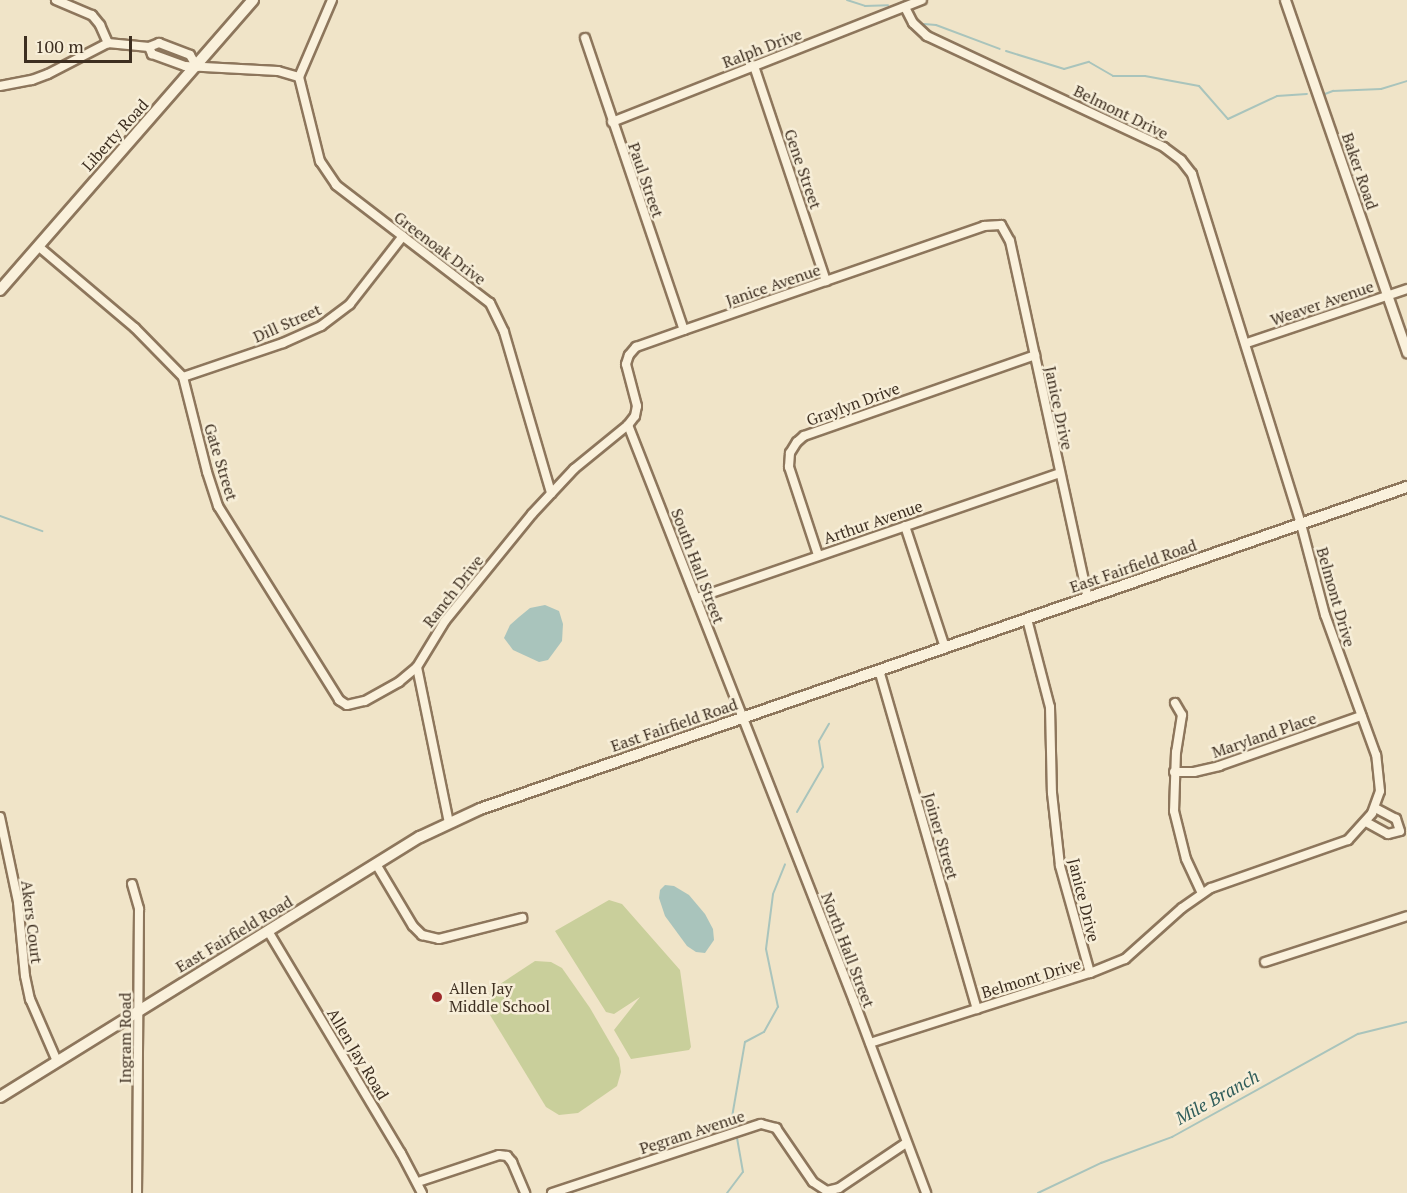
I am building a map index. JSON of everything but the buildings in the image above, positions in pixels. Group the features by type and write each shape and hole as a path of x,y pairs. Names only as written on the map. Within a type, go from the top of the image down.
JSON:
{"main road":[{"name":"Liberty Road","path":"0,290 253,0"},
{"name":"East Fairfield Road","path":"0,1097 376,864 449,823 561,779 741,719 1407,487"}],"street":[{"path":"56,0 92,15 100,25 108,43"},
{"path":"149,47 152,54 185,66 278,71 299,77 332,0"},
{"name":"Ralph Drive","path":"612,122 922,0"},
{"name":"Baker Road","path":"1285,0 1407,352"},
{"name":"Belmont Drive","path":"870,1043 1090,973 1125,959 1182,908 1202,894 1234,879 1348,840 1366,822 1375,808 1380,791 1379,768 1324,615 1302,524 1247,343 1198,189 1181,160 1164,147 1141,135 927,36 913,23 905,7"},
{"name":"Paul Street","path":"585,38 684,330"},
{"path":"0,86 48,74 108,43 149,47 159,43 190,55 196,67"},
{"name":"Gene Street","path":"754,66 826,281"},
{"name":"Greenoak Drive","path":"299,77 315,148 328,177 490,303 504,332 551,494"},
{"name":"Janice Avenue","path":"628,425 635,416 637,406 626,364 629,355 636,347 984,226 1000,225"},
{"name":"Janice Drive","path":"1000,225 1010,242 1088,598"},
{"name":"Dill Street","path":"183,377 283,343 321,326 350,304 403,236"},
{"path":"38,246 135,328 183,377"},
{"name":"Weaver Avenue","path":"1247,343 1407,290"},
{"name":"Graylyn Drive","path":"818,555 789,467 790,453 797,442 804,436 1035,355"},
{"name":"Gate Street","path":"183,377 218,506 339,700 347,705 365,701 399,682 417,667"},
{"name":"Ranch Drive","path":"417,667 445,621 551,494 574,469 628,425"},
{"name":"South Hall Street","path":"628,425 697,598 741,719"},
{"name":"Arthur Avenue","path":"697,598 1059,473"},
{"path":"905,526 945,648"},
{"name":"Janice Drive","path":"1028,619 1050,707 1052,793 1060,866 1090,973"},
{"path":"417,667 449,823"},
{"name":"Joiner Street","path":"879,670 977,1009"},
{"path":"1175,703 1182,715 1173,792 1178,833 1202,894"},
{"name":"Maryland Place","path":"1174,772 1194,772 1219,765 1361,716"},
{"name":"North Hall Street","path":"741,719 748,730 926,1193"},
{"path":"1366,822 1388,834 1400,831 1396,819 1375,808"},
{"name":"Akers Court","path":"0,817 18,902 25,976 30,999 57,1061"},
{"path":"376,864 413,926 422,935 439,939 483,930 522,918"},
{"name":"Ingram Road","path":"132,884 139,909 137,1193"},
{"path":"1265,962 1407,916"},
{"name":"Allen Jay Road","path":"268,931 418,1182 422,1193"},
{"name":"Pegram Avenue","path":"552,1193 761,1124 776,1128 813,1182 827,1191 839,1188 906,1143"},
{"path":"418,1182 499,1155 507,1156 512,1162 525,1193"}],"green space":[{"path":"609,900 622,904 680,970 691,1047 689,1050 631,1059 614,1030 640,997 614,1014 606,1012 555,931"},
{"path":"535,961 551,962 562,968 590,1008 619,1058 621,1072 617,1086 578,1113 559,1115 546,1107 490,1015 487,1003 491,990"}],"water":[{"path":"545,605 559,611 563,624 562,641 548,660 539,662 513,650 504,638 510,625 530,608"},
{"path":"665,885 674,886 689,895 705,914 713,929 714,940 705,953 696,952 687,946 665,916 659,898 660,890"}],"waterway":[{"path":"847,0 865,6 888,5"},
{"path":"924,24 936,25 1000,49"},
{"path":"1006,51 1064,69 1089,62 1113,76 1145,76 1199,86 1228,119 1277,96 1307,94"},
{"path":"1325,94 1333,91 1381,89 1407,81"},
{"path":"0,516 42,531"},
{"path":"797,812 823,767 819,741 829,724"},
{"path":"734,1128 732,1117 745,1042 764,1032 778,1007 766,949 773,894 785,864"},
{"name":"Mile Branch","path":"1038,1193 1101,1163 1172,1137 1358,1034 1407,1022"},
{"path":"727,1193 743,1172 737,1137"}],"place":[{"name":"Allen Jay Middle School","path":"437,997"}]}
